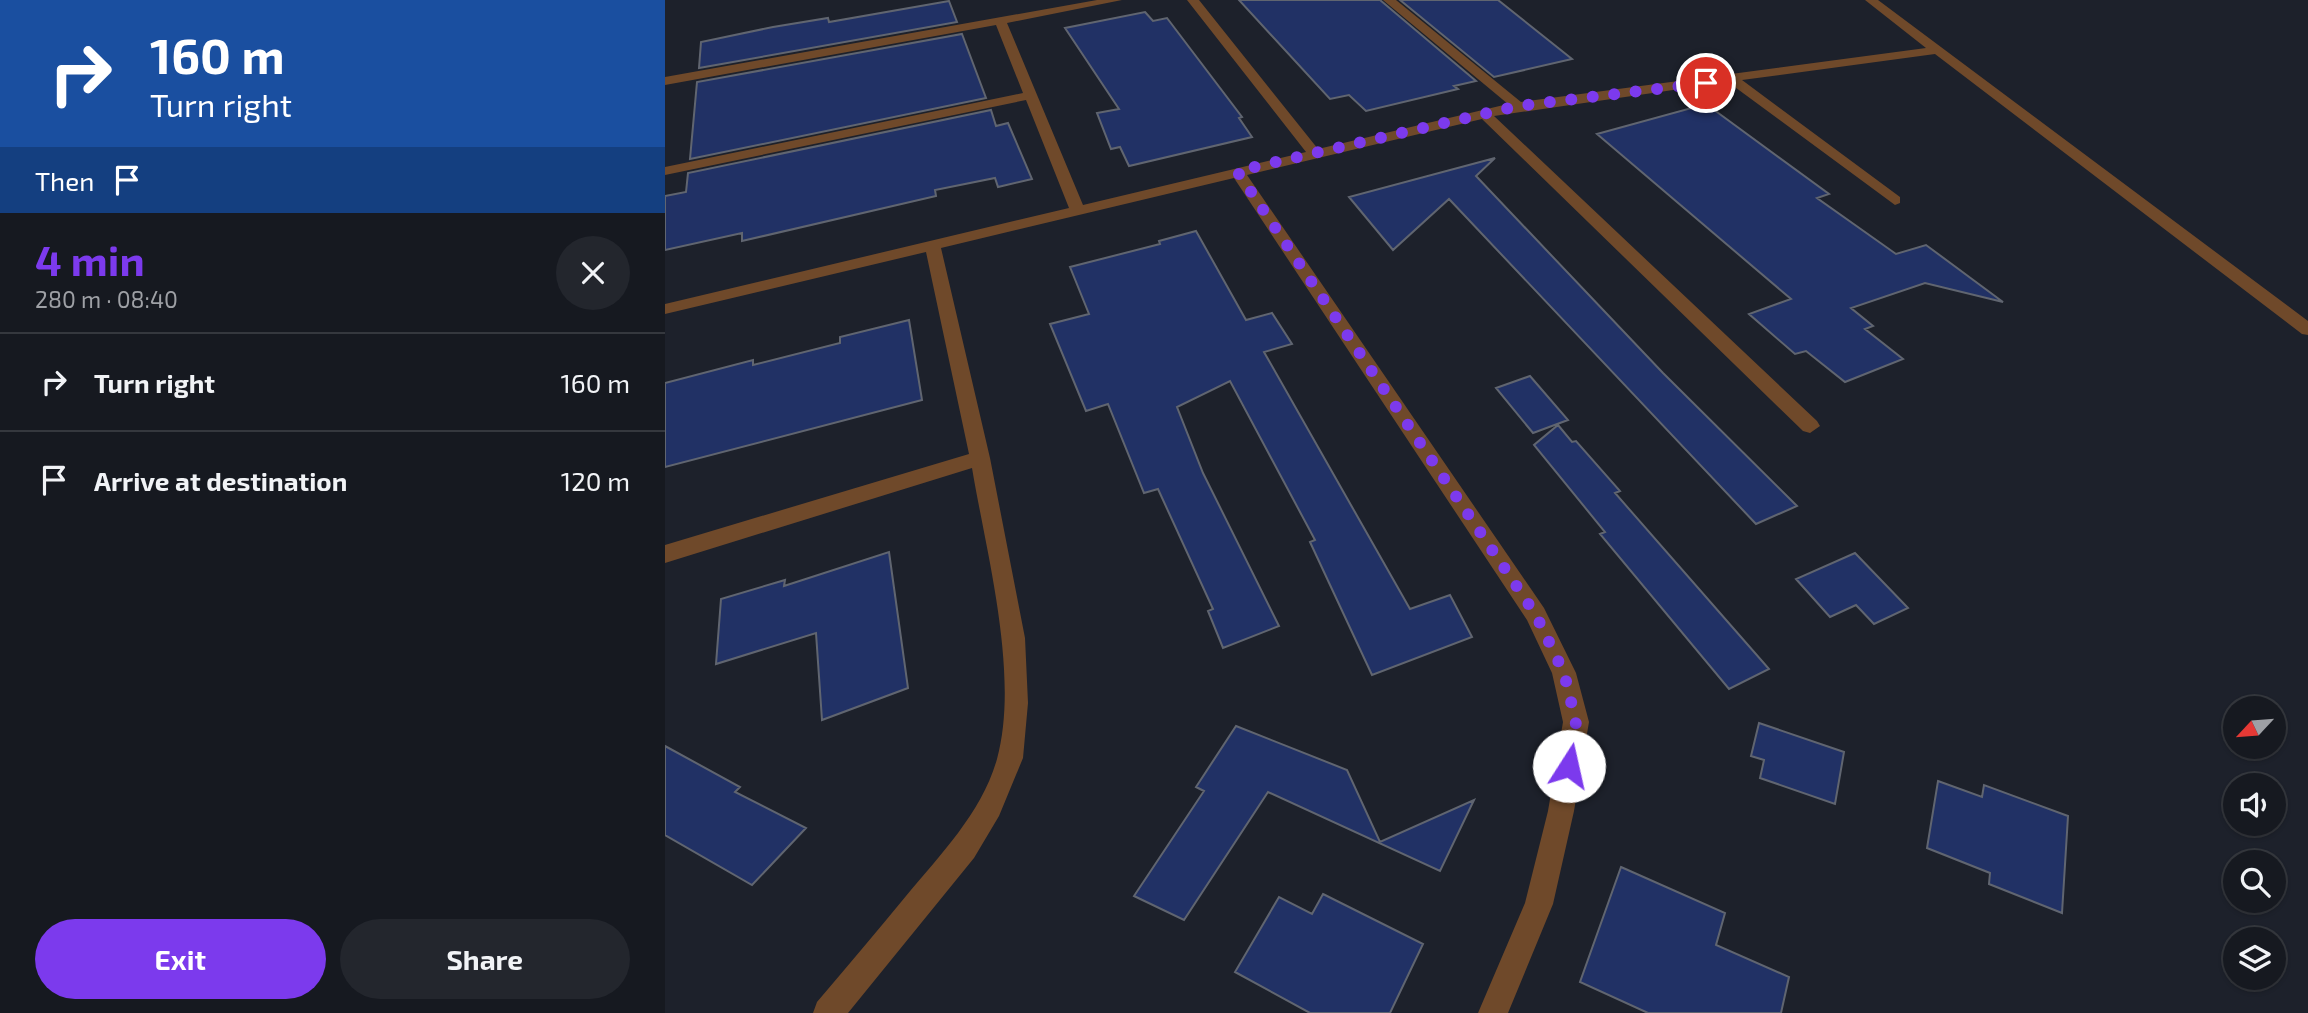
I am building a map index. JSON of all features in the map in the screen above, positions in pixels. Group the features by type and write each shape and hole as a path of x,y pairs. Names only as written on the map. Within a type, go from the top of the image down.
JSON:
{"street":[{"path":"665,81 1116,0"},
{"path":"1193,0 1314,153"},
{"path":"1389,0 1518,106"},
{"path":"1871,0 2308,330"},
{"path":"1000,20 1077,209"},
{"path":"665,309 1518,106 1936,50"},
{"path":"1733,79 1895,200"},
{"path":"665,171 1029,96"},
{"path":"1485,114 1810,426"},
{"path":"1237,171 1536,615 1564,673 1576,722 1561,811 1539,904 1493,1013"},
{"path":"828,1013 964,848 990,807 1010,758 1016,704 1013,638 980,458 932,244"},
{"path":"665,554 980,458"}],"building":[{"path":"1239,0 1380,0 1476,81 1454,86 1458,89 1366,111 1349,95 1330,99"},
{"path":"1400,0 1498,0 1572,59 1494,77"},
{"path":"949,1 957,22 699,68 701,42 773,27 828,18 829,22"},
{"path":"1145,12 1153,21 1167,18 1242,117 1239,118 1252,137 1129,166 1120,147 1111,149 1097,113 1119,109 1065,28"},
{"path":"962,34 986,98 690,159 697,82"},
{"path":"1706,104 1829,194 1817,198 1896,254 1926,245 2003,302 1925,283 1851,308 1873,326 1865,329 1903,359 1845,382 1806,351 1795,354 1749,314 1791,299 1597,134"},
{"path":"991,110 996,126 1008,123 1032,179 998,187 995,178 935,190 936,196 742,241 742,233 665,250 665,196 686,192 688,173"},
{"path":"1495,158 1476,176 1663,373 1797,506 1756,524 1449,199 1393,250 1349,197"},
{"path":"1196,231 1246,320 1272,313 1292,344 1264,352 1410,609 1450,595 1472,637 1372,675 1310,542 1315,540 1230,381 1177,407 1203,473 1279,626 1223,648 1208,611 1213,609 1158,489 1144,493 1108,404 1086,411 1050,324 1089,314 1070,267 1160,244 1159,241"},
{"path":"909,320 922,400 665,467 665,383 753,360 753,365 840,343 840,337"},
{"path":"1530,376 1568,420 1533,433 1496,388"},
{"path":"1558,425 1572,442 1576,441 1620,491 1615,493 1769,669 1729,689 1600,534 1605,532 1534,445"},
{"path":"889,552 908,688 822,720 816,633 716,664 721,599 785,580 784,586"},
{"path":"1855,553 1908,608 1874,624 1856,605 1830,617 1796,579"},
{"path":"1759,723 1844,752 1835,804 1760,778 1764,760 1751,756"},
{"path":"1236,726 1347,770 1380,842 1474,800 1440,871 1268,792 1184,920 1134,896 1204,791 1196,787"},
{"path":"665,746 740,787 735,792 806,828 752,885 665,835"},
{"path":"1938,781 1982,797 1984,785 2068,816 2062,913 1989,884 1990,873 1927,848"},
{"path":"1621,867 1725,913 1716,945 1789,977 1781,1013 1648,1013 1580,982"},
{"path":"1323,894 1423,944 1390,1013 1310,1013 1235,972 1279,897 1312,914"}],"route":[{"path":"1569,766 1576,722 1564,673 1536,615 1237,171 1518,106 1706,83"}]}
